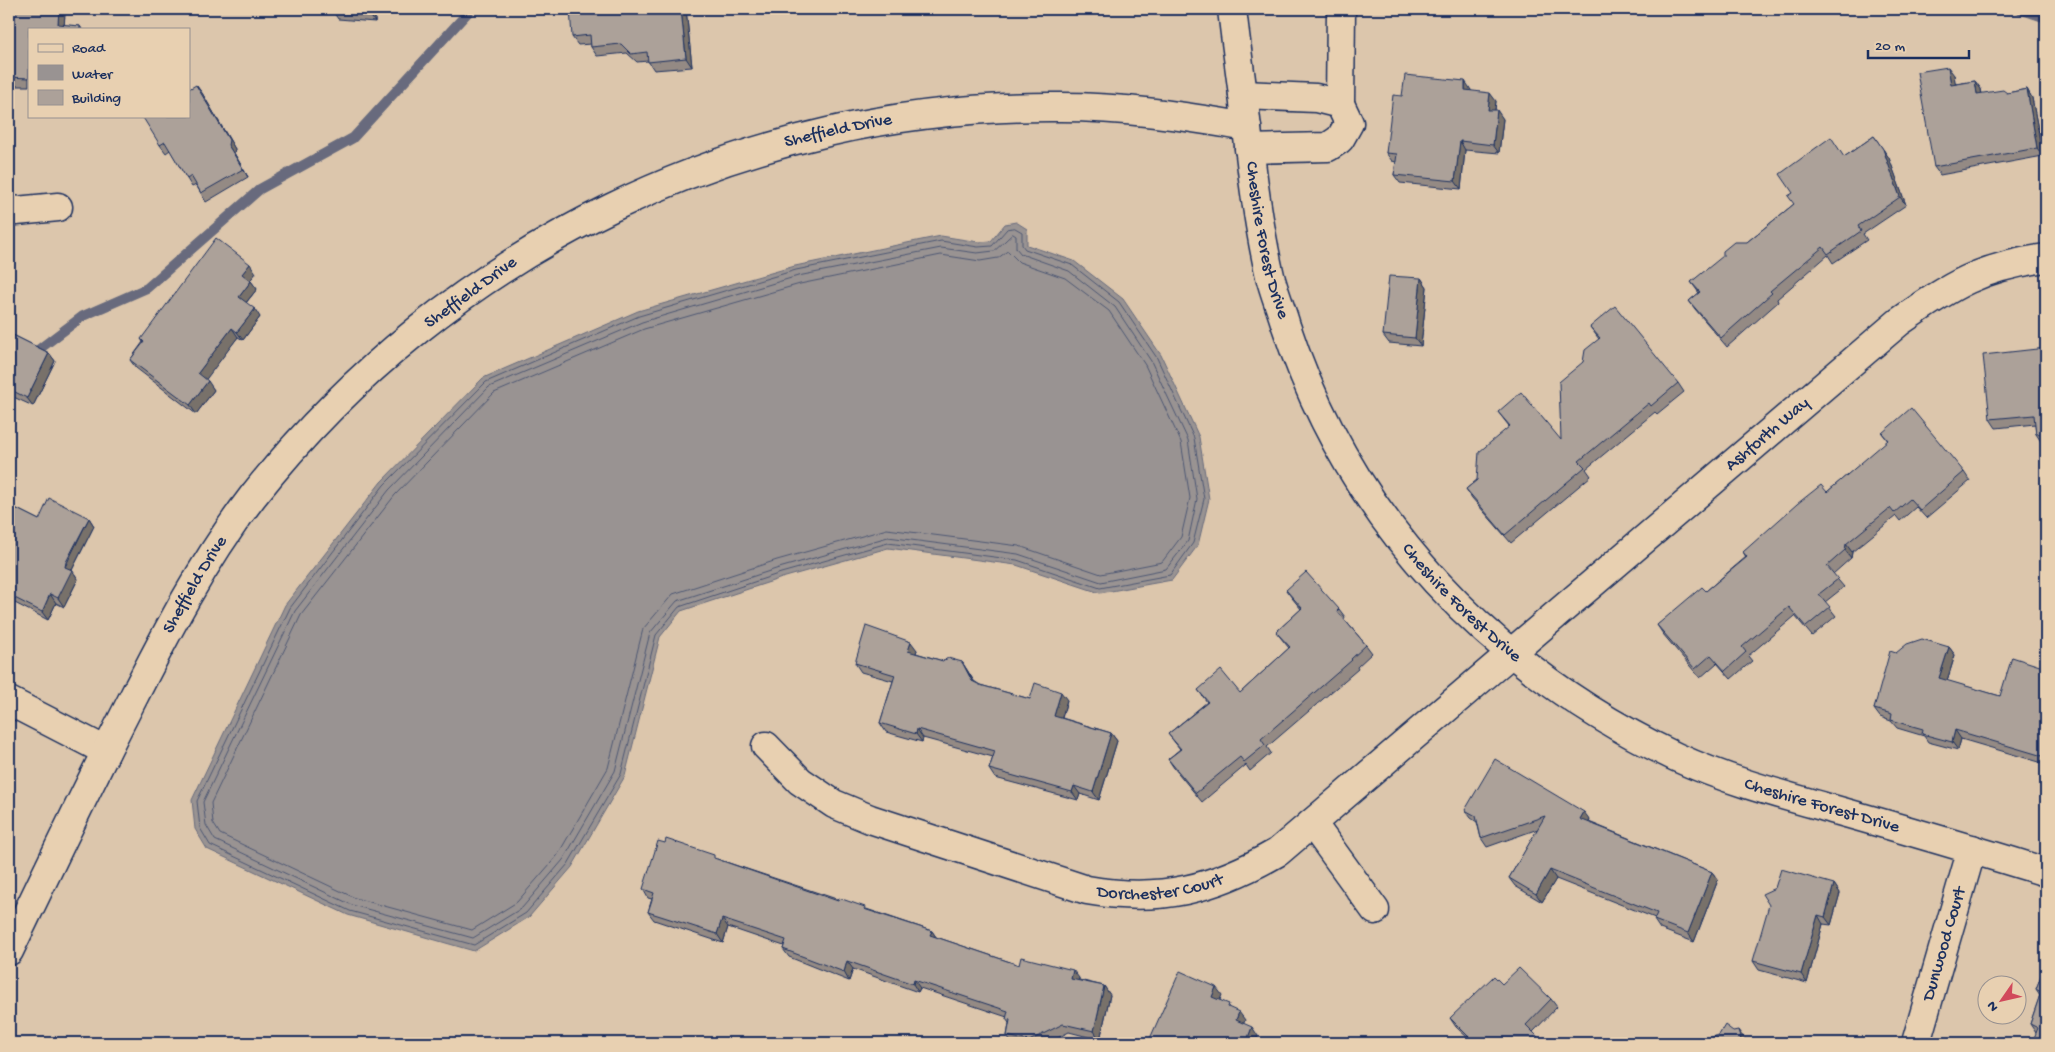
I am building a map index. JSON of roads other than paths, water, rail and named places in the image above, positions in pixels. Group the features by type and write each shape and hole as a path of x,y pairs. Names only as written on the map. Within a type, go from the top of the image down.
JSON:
{"street":[{"name":"Cheshire Forest Drive","path":"1232,9 1254,191 1270,277 1301,370 1325,423 1355,476 1393,532 1422,567 1468,616 1512,655 1561,692 1597,714 1677,757 1736,781 2046,872"},
{"path":"1243,95 1316,98 1340,104 1341,9"},
{"name":"Sheffield Drive","path":"9,951 106,751 172,621 211,557 253,497 326,414 375,365 468,291 503,267 588,218 660,184 730,158 808,136 910,117 986,108 1061,107 1133,110 1248,138 1328,147 1340,140 1349,123 1340,104"},
{"path":"9,209 16,211 58,207"},
{"name":"Ashforth Way","path":"1512,655 1899,322 1945,289 1979,272 2024,261 2046,258"},
{"name":"Dorchester Court","path":"766,746 800,782 834,804 870,819 1088,890 1117,895 1157,895 1194,890 1245,872 1278,852 1512,655"},
{"path":"9,701 106,751"},
{"path":"1312,823 1375,910"},
{"name":"Dunwood Court","path":"1918,1039 1972,849"}],"water":[{"path":"1016,222 1027,229 1027,245 1074,261 1123,299 1161,355 1199,437 1209,499 1198,545 1172,580 1100,593 1016,565 888,548 782,578 681,611 660,637 625,776 572,867 529,917 474,951 348,915 207,849 195,829 192,800 285,605 381,482 483,378 638,311 795,266 941,236 979,242 991,241 1005,224"}],"waterway":[{"path":"9,372 83,316 147,288 260,189 353,138 471,9"},
{"path":"2020,9 2046,18"}]}
